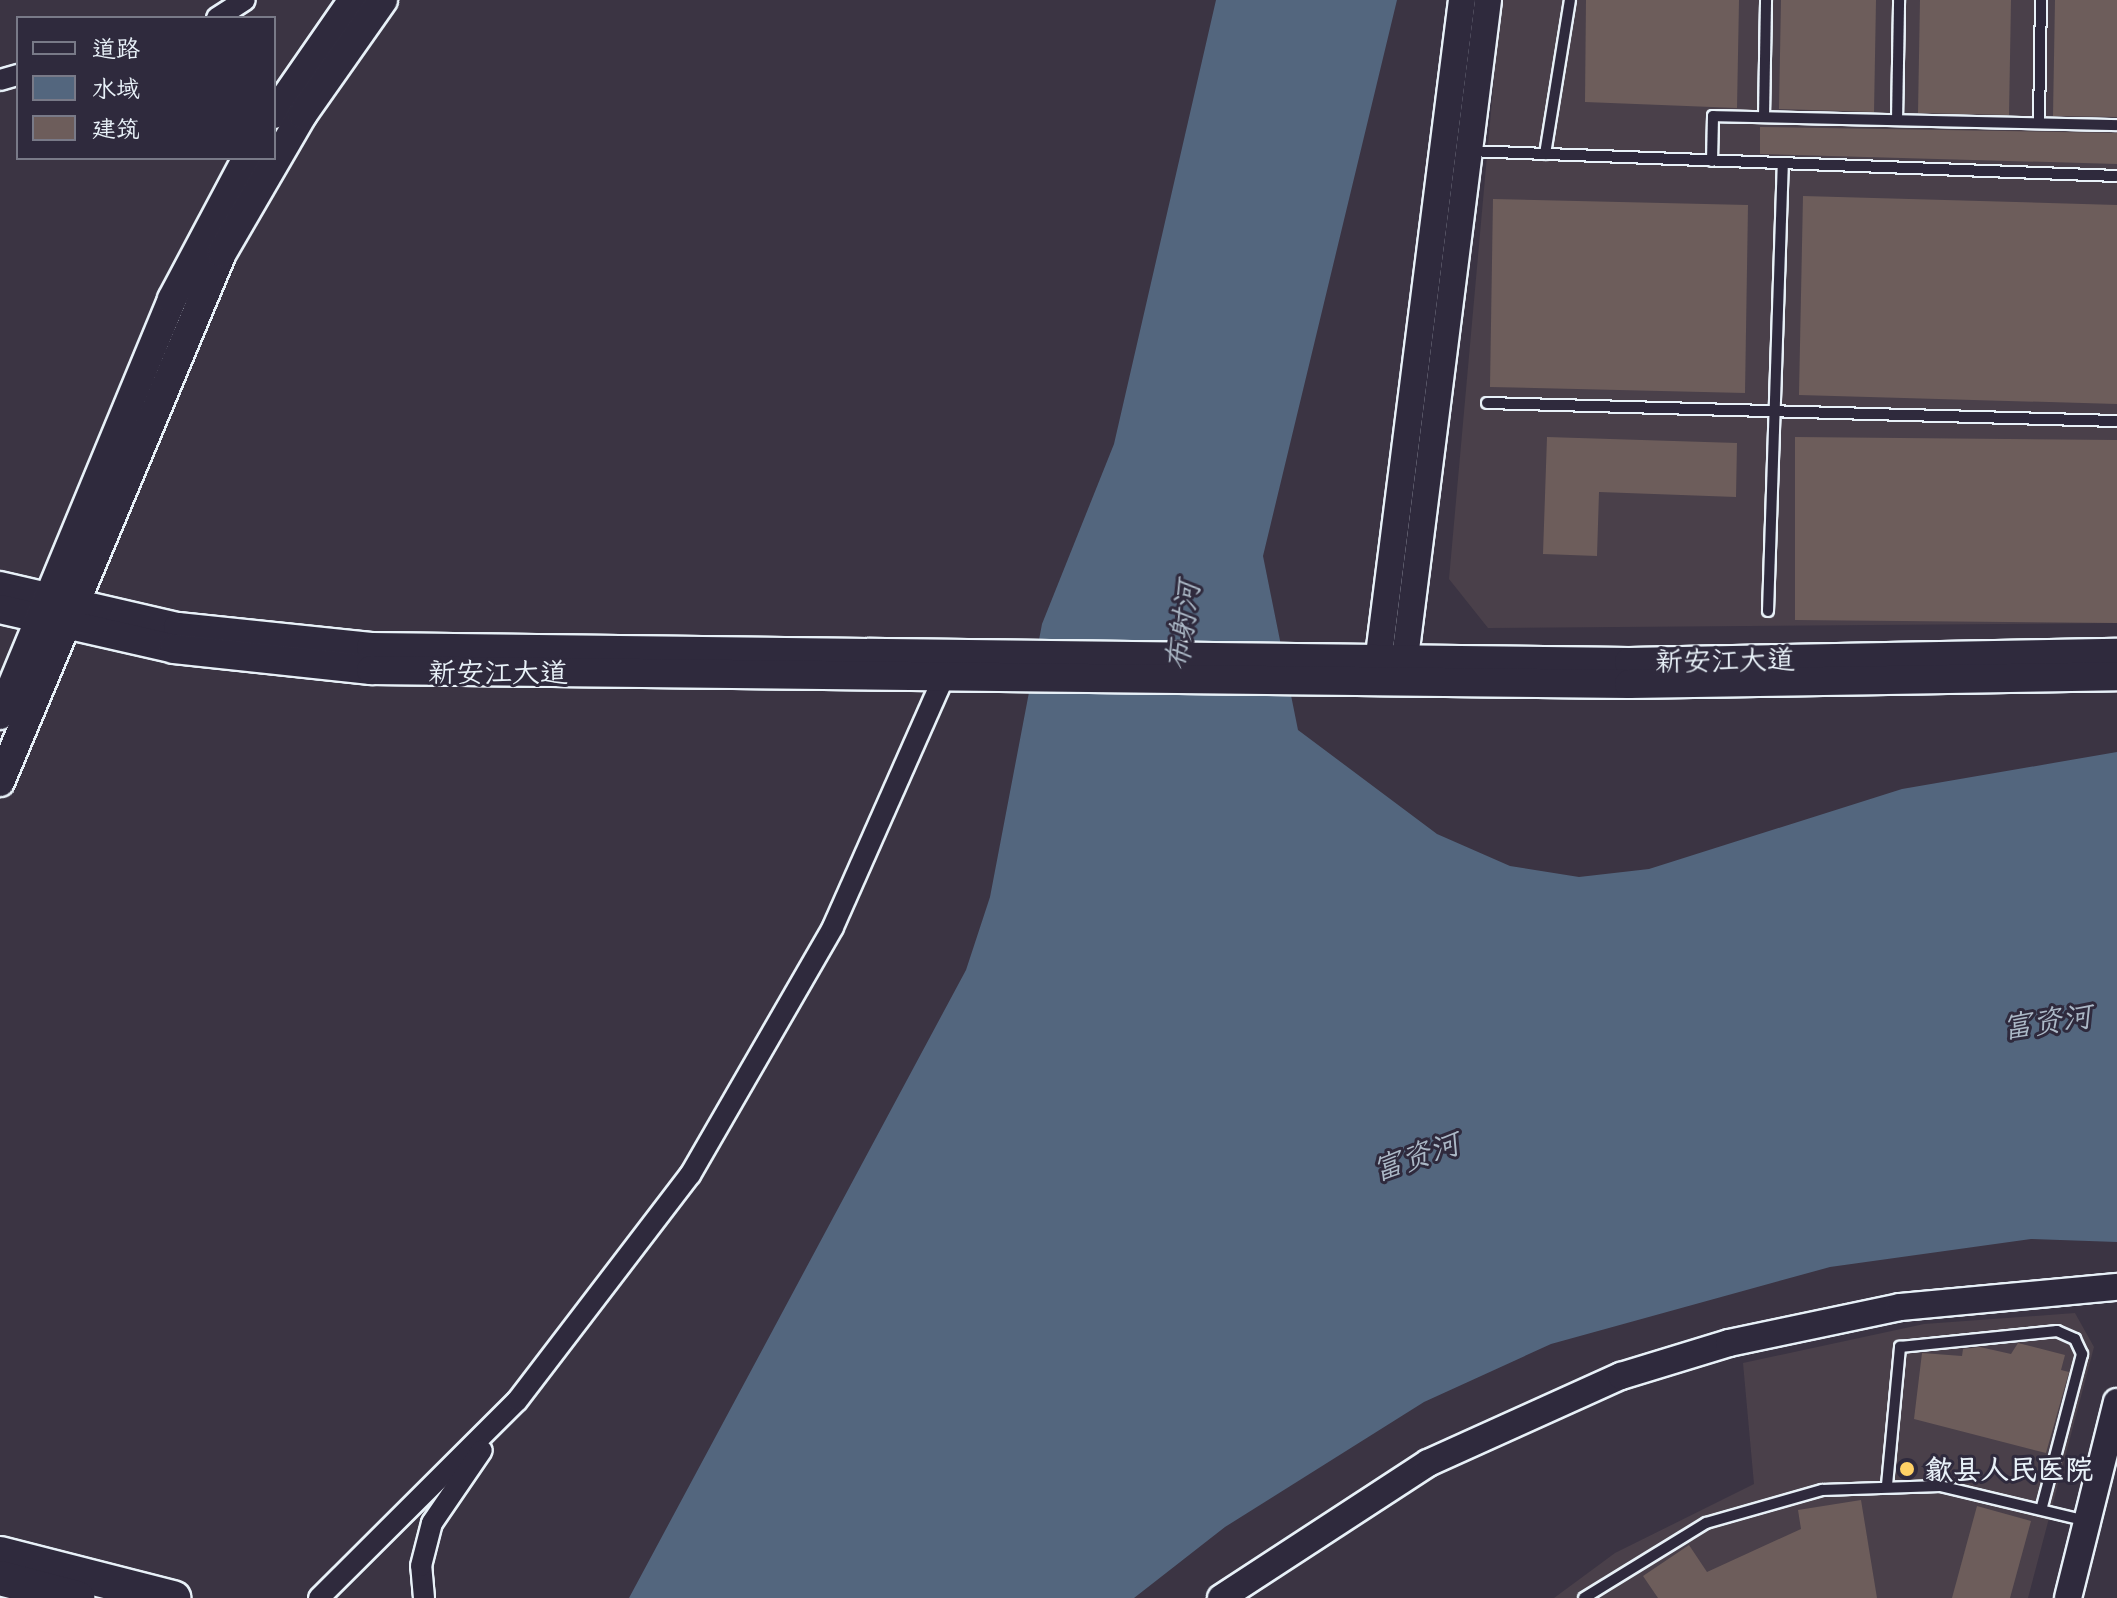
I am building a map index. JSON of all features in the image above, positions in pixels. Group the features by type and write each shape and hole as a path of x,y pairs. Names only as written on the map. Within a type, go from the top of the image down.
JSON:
{"highway":[{"path":"0,1554 173,1598"},
{"path":"0,1578 77,1598"}],"main road":[{"path":"276,111 353,0"},
{"path":"0,715 55,612 222,253 303,114 383,0"},
{"path":"0,782 55,612 172,299 246,160"},
{"name":"新安江大道","path":"0,586 55,612 239,659 371,670 945,674 1002,663"},
{"name":"新安江大道","path":"0,609 55,612 242,637 358,647 1002,663 2117,676"},
{"name":"新安江大道","path":"1390,669 2117,653"}],"street":[{"path":"220,16 245,0"},
{"path":"1390,669 1462,0"},
{"path":"1390,669 1488,0"},
{"path":"424,1598 421,1566 432,1523 517,1401 651,1231 764,1055 866,861 945,674"},
{"path":"1221,1598 1416,1469 1621,1376 1729,1343 1900,1307 2117,1287"},
{"path":"319,1598 517,1401"},
{"path":"2068,1598 2117,1402"}],"lane":[{"path":"1545,154 1570,0"},
{"path":"1764,117 1766,0"},
{"path":"1897,120 1899,0"},
{"path":"2039,123 2041,0"},
{"path":"1712,161 1713,116 2117,125"},
{"path":"1467,151 2117,176"},
{"path":"1768,611 1783,163"},
{"path":"1487,403 2117,421"},
{"path":"1887,1485 1900,1347 2057,1331 2075,1339 2082,1354 2042,1506"},
{"path":"1584,1598 1734,1512 1822,1490 1887,1485 1965,1490 2042,1506 2087,1521"}],"shaded area":[{"path":"1501,0 2117,0 2117,623 1488,628 1449,579"},
{"name":"歙县人民医院","path":"2075,1313 2094,1347 2028,1598 1554,1598 1615,1553 1754,1484 1743,1363 1924,1324"}],"water":[{"path":"1216,0 1397,0 1263,556 1298,730 1437,834 1510,866 1579,877 1649,869 1902,789 2117,752 2117,1242 2031,1239 1830,1267 1551,1344 1424,1402 1225,1527 1134,1598 629,1598 966,970 990,897 1042,624 1114,444"}],"building":[{"path":"1586,0 1739,0 1737,108 1585,102"},
{"path":"1781,0 1876,0 1874,112 1779,109"},
{"path":"1920,0 2011,0 2009,115 1918,113"},
{"path":"2055,0 2117,0 2117,117 2053,116"},
{"path":"1760,127 2117,133 2117,164 1760,154"},
{"path":"1803,196 2117,205 2117,404 1799,395"},
{"path":"1493,199 1748,205 1745,393 1490,387"},
{"path":"1547,437 1737,443 1736,497 1599,492 1597,556 1543,554"},
{"path":"1795,437 2117,440 2117,623 1795,620"},
{"path":"2018,1343 2065,1355 2061,1370 2069,1372 2046,1453 1914,1419 1922,1353 1962,1356 1963,1349 1980,1347 2011,1354"},
{"path":"1861,1500 1877,1598 1658,1598 1643,1576 1689,1545 1707,1572 1801,1529 1798,1510"},
{"path":"1977,1506 2031,1521 2010,1598 1952,1598"}],"place":[{"name":"歙县人民医院","path":"1907,1469"}],"water label":[{"name":"布射河","path":"1183,626"},
{"name":"富资河","path":"2047,1022"},
{"name":"富资河","path":"1416,1157"}]}
